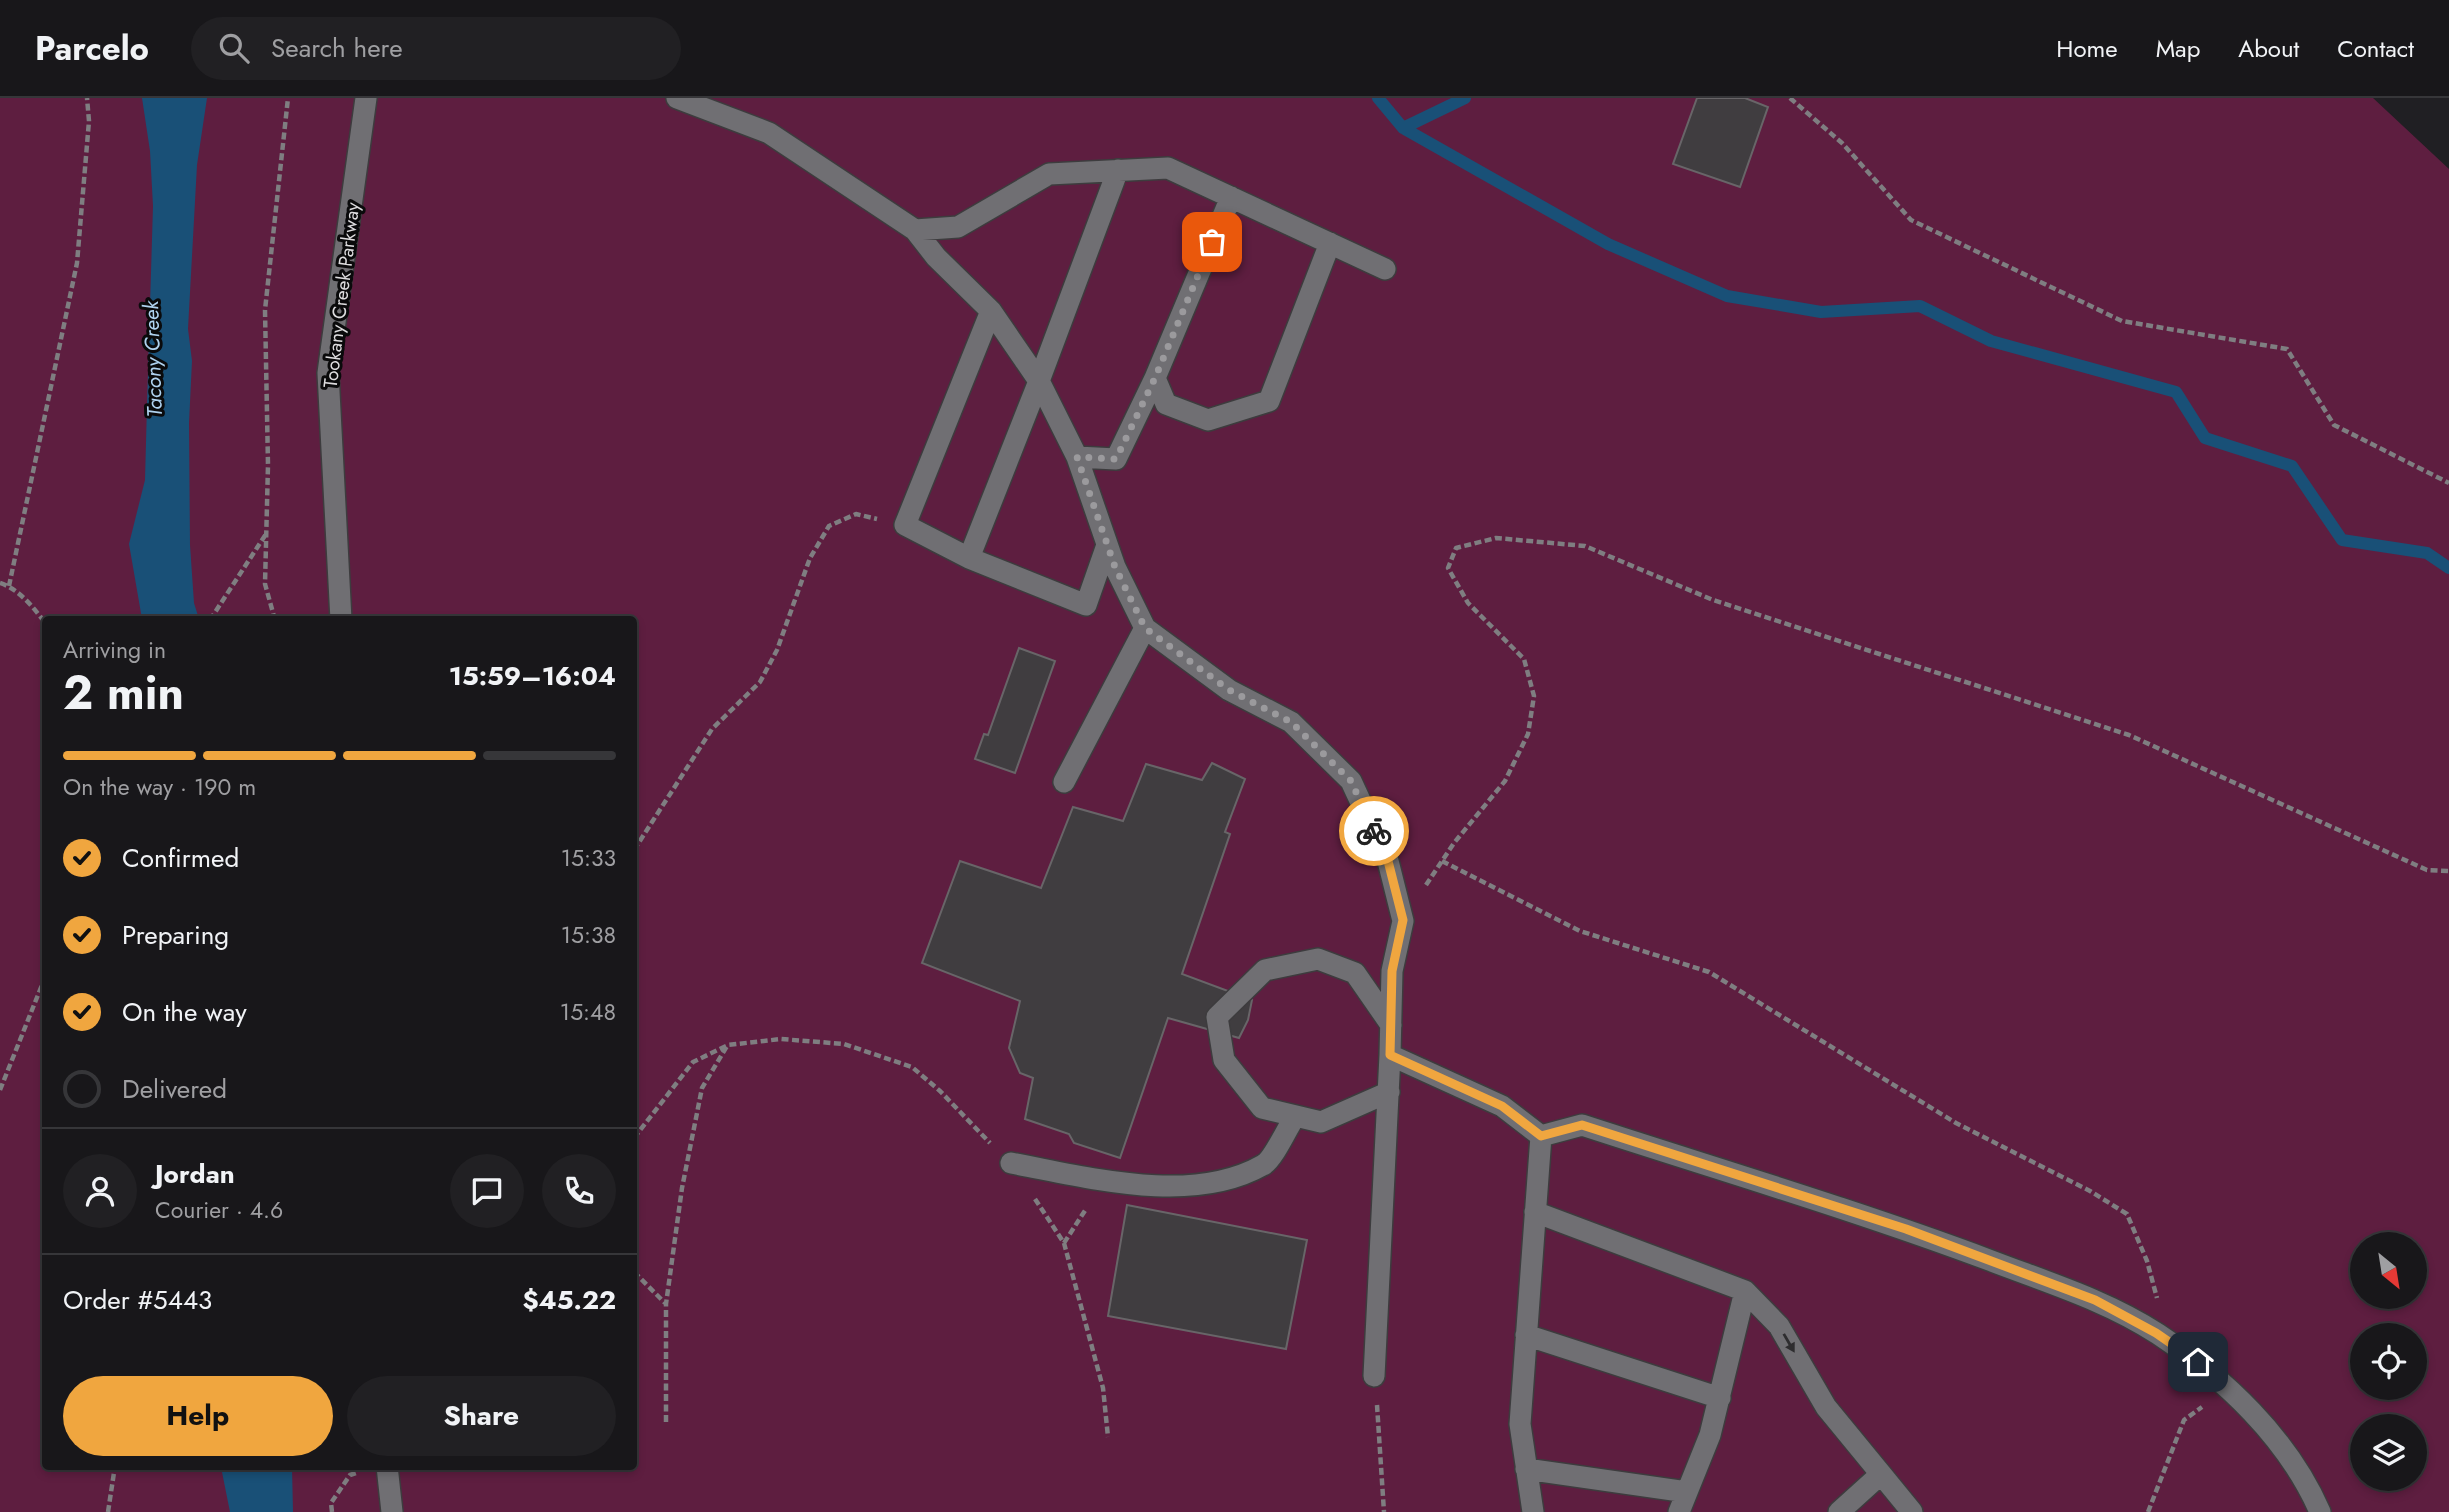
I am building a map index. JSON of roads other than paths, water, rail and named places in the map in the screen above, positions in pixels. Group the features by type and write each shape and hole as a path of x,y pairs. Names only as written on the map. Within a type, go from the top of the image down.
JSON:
{"main road":[{"name":"Tookany Creek Parkway","path":"341,616 328,373 366,98"},
{"path":"677,98 769,133 915,230 936,257 991,311 1039,381 1077,457 1107,545 1145,628 1229,690 1291,722 1351,781 1388,861 1403,920 1392,971 1389,1093 1374,1376"},
{"path":"915,230 958,227 1049,174 1168,168 1385,269"},
{"path":"968,558 1039,381 1118,170"},
{"path":"1077,457 1116,459 1155,378 1231,197"},
{"path":"1155,378 1166,404 1208,420 1269,401 1330,243"},
{"path":"991,311 905,525 968,558 1086,605 1107,545"},
{"path":"1064,782 1145,628"},
{"path":"1389,1093 1321,1122 1262,1108 1224,1060 1217,1017 1265,970 1318,958 1355,973 1391,1025"},
{"path":"1390,1055 1502,1106 1541,1136"},
{"path":"1011,1163 1129,1185 1211,1183 1266,1164 1295,1116"},
{"path":"1541,1136 1582,1125 1906,1229 2095,1300 2178,1348 2228,1388 2267,1428 2312,1493 2320,1512"},
{"path":"1533,1512 1520,1424 1541,1136"},
{"path":"1535,1212 1745,1291 1779,1326 1826,1407 1912,1512"},
{"path":"1526,1469 1683,1502 1710,1435 1745,1291"},
{"path":"1526,1335 1720,1398"},
{"path":"387,1470 392,1512"},
{"path":"1839,1512 1881,1474"}],"water":[{"name":"Tacony Creek","path":"142,98 207,98 197,165 188,329 192,361 189,423 190,545 194,603 198,616 141,616 129,544 145,480 153,206 150,151"},
{"path":"222,1470 292,1470 293,1512 230,1512"}],"waterway":[{"path":"1378,98 1403,128 1465,98"},
{"path":"1403,128 1608,244 1727,296 1821,312 1920,306 1991,341 2176,392 2205,438 2292,466 2342,540 2427,553 2449,568"}]}
